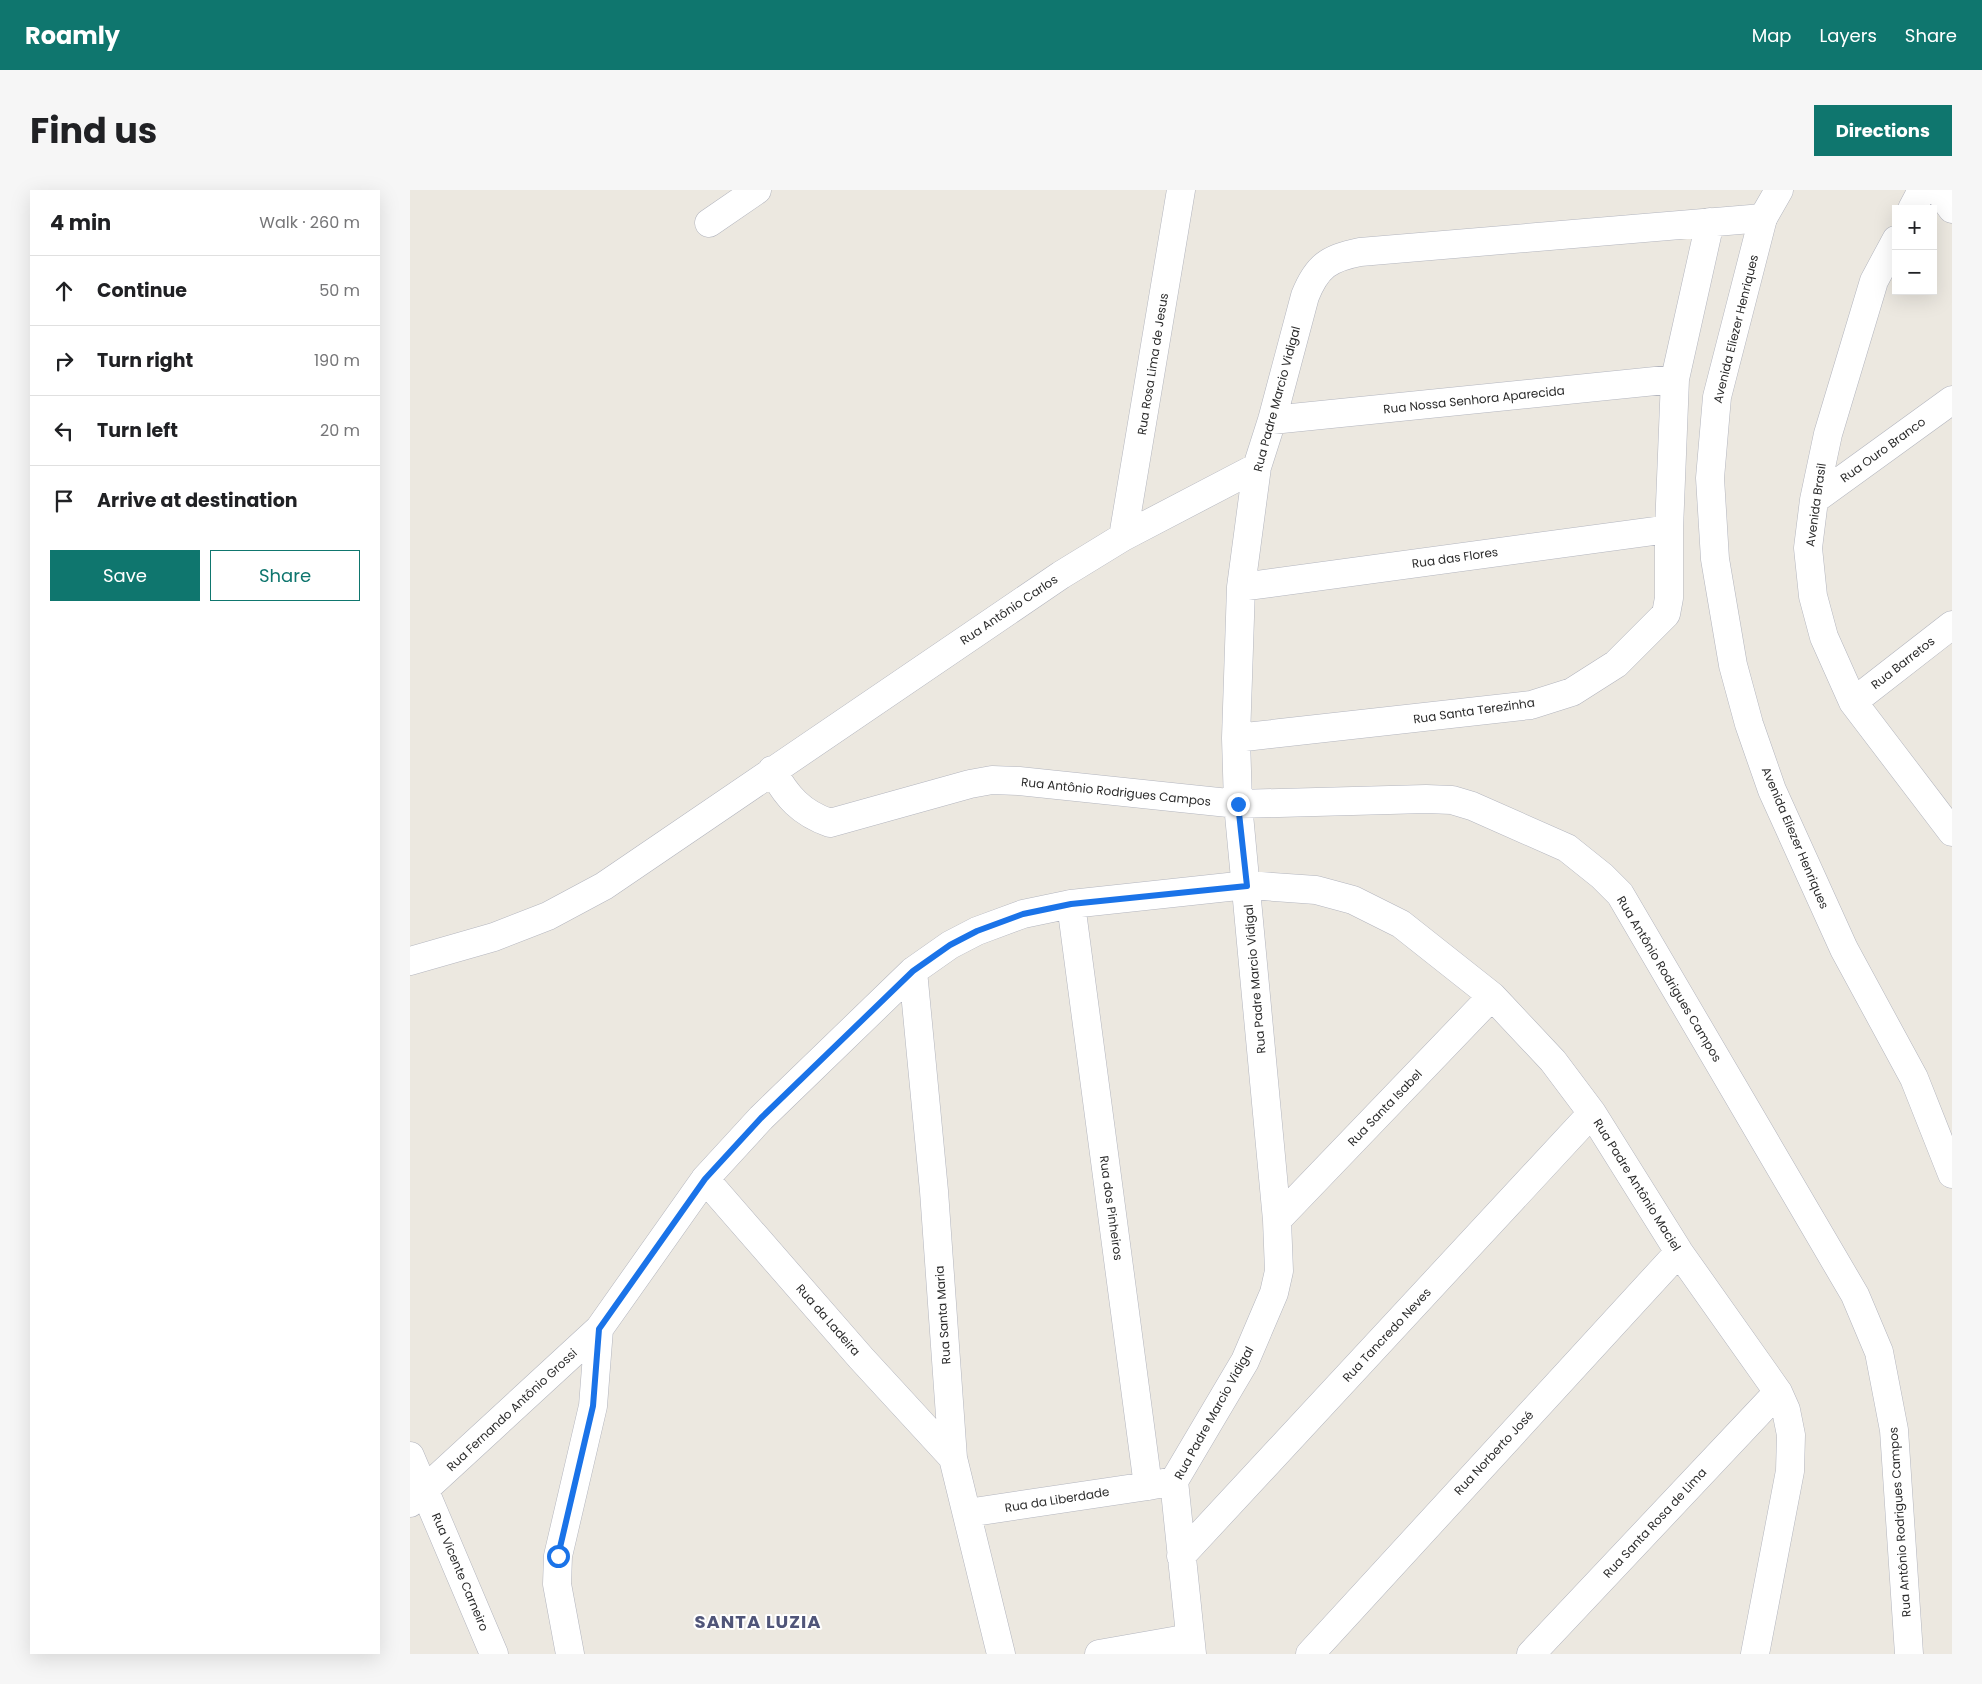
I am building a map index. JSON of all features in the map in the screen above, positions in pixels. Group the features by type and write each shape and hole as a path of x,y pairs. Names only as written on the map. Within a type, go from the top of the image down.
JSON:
{"street":[{"path":"709,222 757,190"},
{"name":"Rua Rosa Lima de Jesus","path":"1123,537 1181,190"},
{"name":"Avenida Eliezer Henriques","path":"1779,190 1763,218 1717,397 1710,478 1715,559 1733,665 1749,724 1772,790 1844,949 1914,1078 1952,1174"},
{"path":"1914,205 1922,190"},
{"path":"1938,190 1952,209"},
{"path":"1669,529 1675,379 1710,222 1763,218"},
{"name":"Rua Padre Marcio Vidigal","path":"1191,1646 1174,1481 1245,1361 1274,1293 1278,1271 1278,1220 1238,804 1236,738 1241,587 1257,467 1272,420 1305,296 1312,277 1327,263 1341,256 1360,252 1710,222"},
{"name":"Avenida Brasil","path":"1892,247 1874,281 1828,434 1814,500 1808,548 1813,596 1824,637 1853,702 1952,832"},
{"name":"Rua Nossa Senhora Aparecida","path":"1272,420 1675,379"},
{"name":"Rua Ouro Branco","path":"1814,500 1952,400"},
{"name":"Rua Antônio Carlos","path":"410,961 494,937 548,916 604,886 1061,575 1123,537 1257,467"},
{"name":"Rua das Flores","path":"1241,587 1669,529"},
{"name":"Rua Santa Terezinha","path":"1236,738 1456,715 1531,705 1572,692 1616,664 1666,614 1670,598 1669,529"},
{"name":"Rua Barretos","path":"1853,702 1952,625"},
{"name":"Rua Antônio Rodrigues Campos","path":"772,770 782,787 797,804 812,817 830,823 970,784 992,780 1019,781 1238,804 1452,800 1472,806 1567,848 1602,876 1620,894 1855,1295 1879,1352 1894,1430 1909,1654"},
{"name":"Rua Fernando Antônio Grossi","path":"418,1497 599,1329 705,1179 761,1118 913,971 950,945 977,931 1023,914 1071,904 1247,886"},
{"name":"Rua Padre Antônio Maciel","path":"1247,886 1316,890 1353,900 1401,924 1492,996 1553,1060 1592,1113 1679,1252 1778,1392 1786,1410 1790,1434 1790,1471 1755,1654"},
{"name":"Rua dos Pinheiros","path":"1071,904 1148,1486"},
{"name":"Rua Santa Maria","path":"913,971 934,1191 954,1458 1001,1654"},
{"name":"Rua Santa Isabel","path":"1278,1220 1492,996"},
{"name":"Rua Tancredo Neves","path":"1181,1556 1592,1113"},
{"name":"Rua da Ladeira","path":"705,1179 861,1358 954,1458"},
{"name":"Rua Norberto José","path":"1310,1654 1679,1252"},
{"path":"570,1654 557,1584 558,1556 593,1406 599,1329"},
{"name":"Rua Santa Rosa de Lima","path":"1531,1654 1778,1392"},
{"name":"Rua Vicente Carneiro","path":"410,1456 418,1497 494,1654"},
{"path":"1148,1486 1174,1481"},
{"name":"Rua da Liberdade","path":"967,1514 1148,1486"},
{"path":"1100,1654 1191,1646"}],"district":[{"name":"SANTA LUZIA","path":"758,1622"}],"route":[{"path":"558,1556 593,1406 599,1329 705,1179 761,1118 913,971 950,945 977,931 1023,914 1071,904 1247,886 1238,804"}]}
